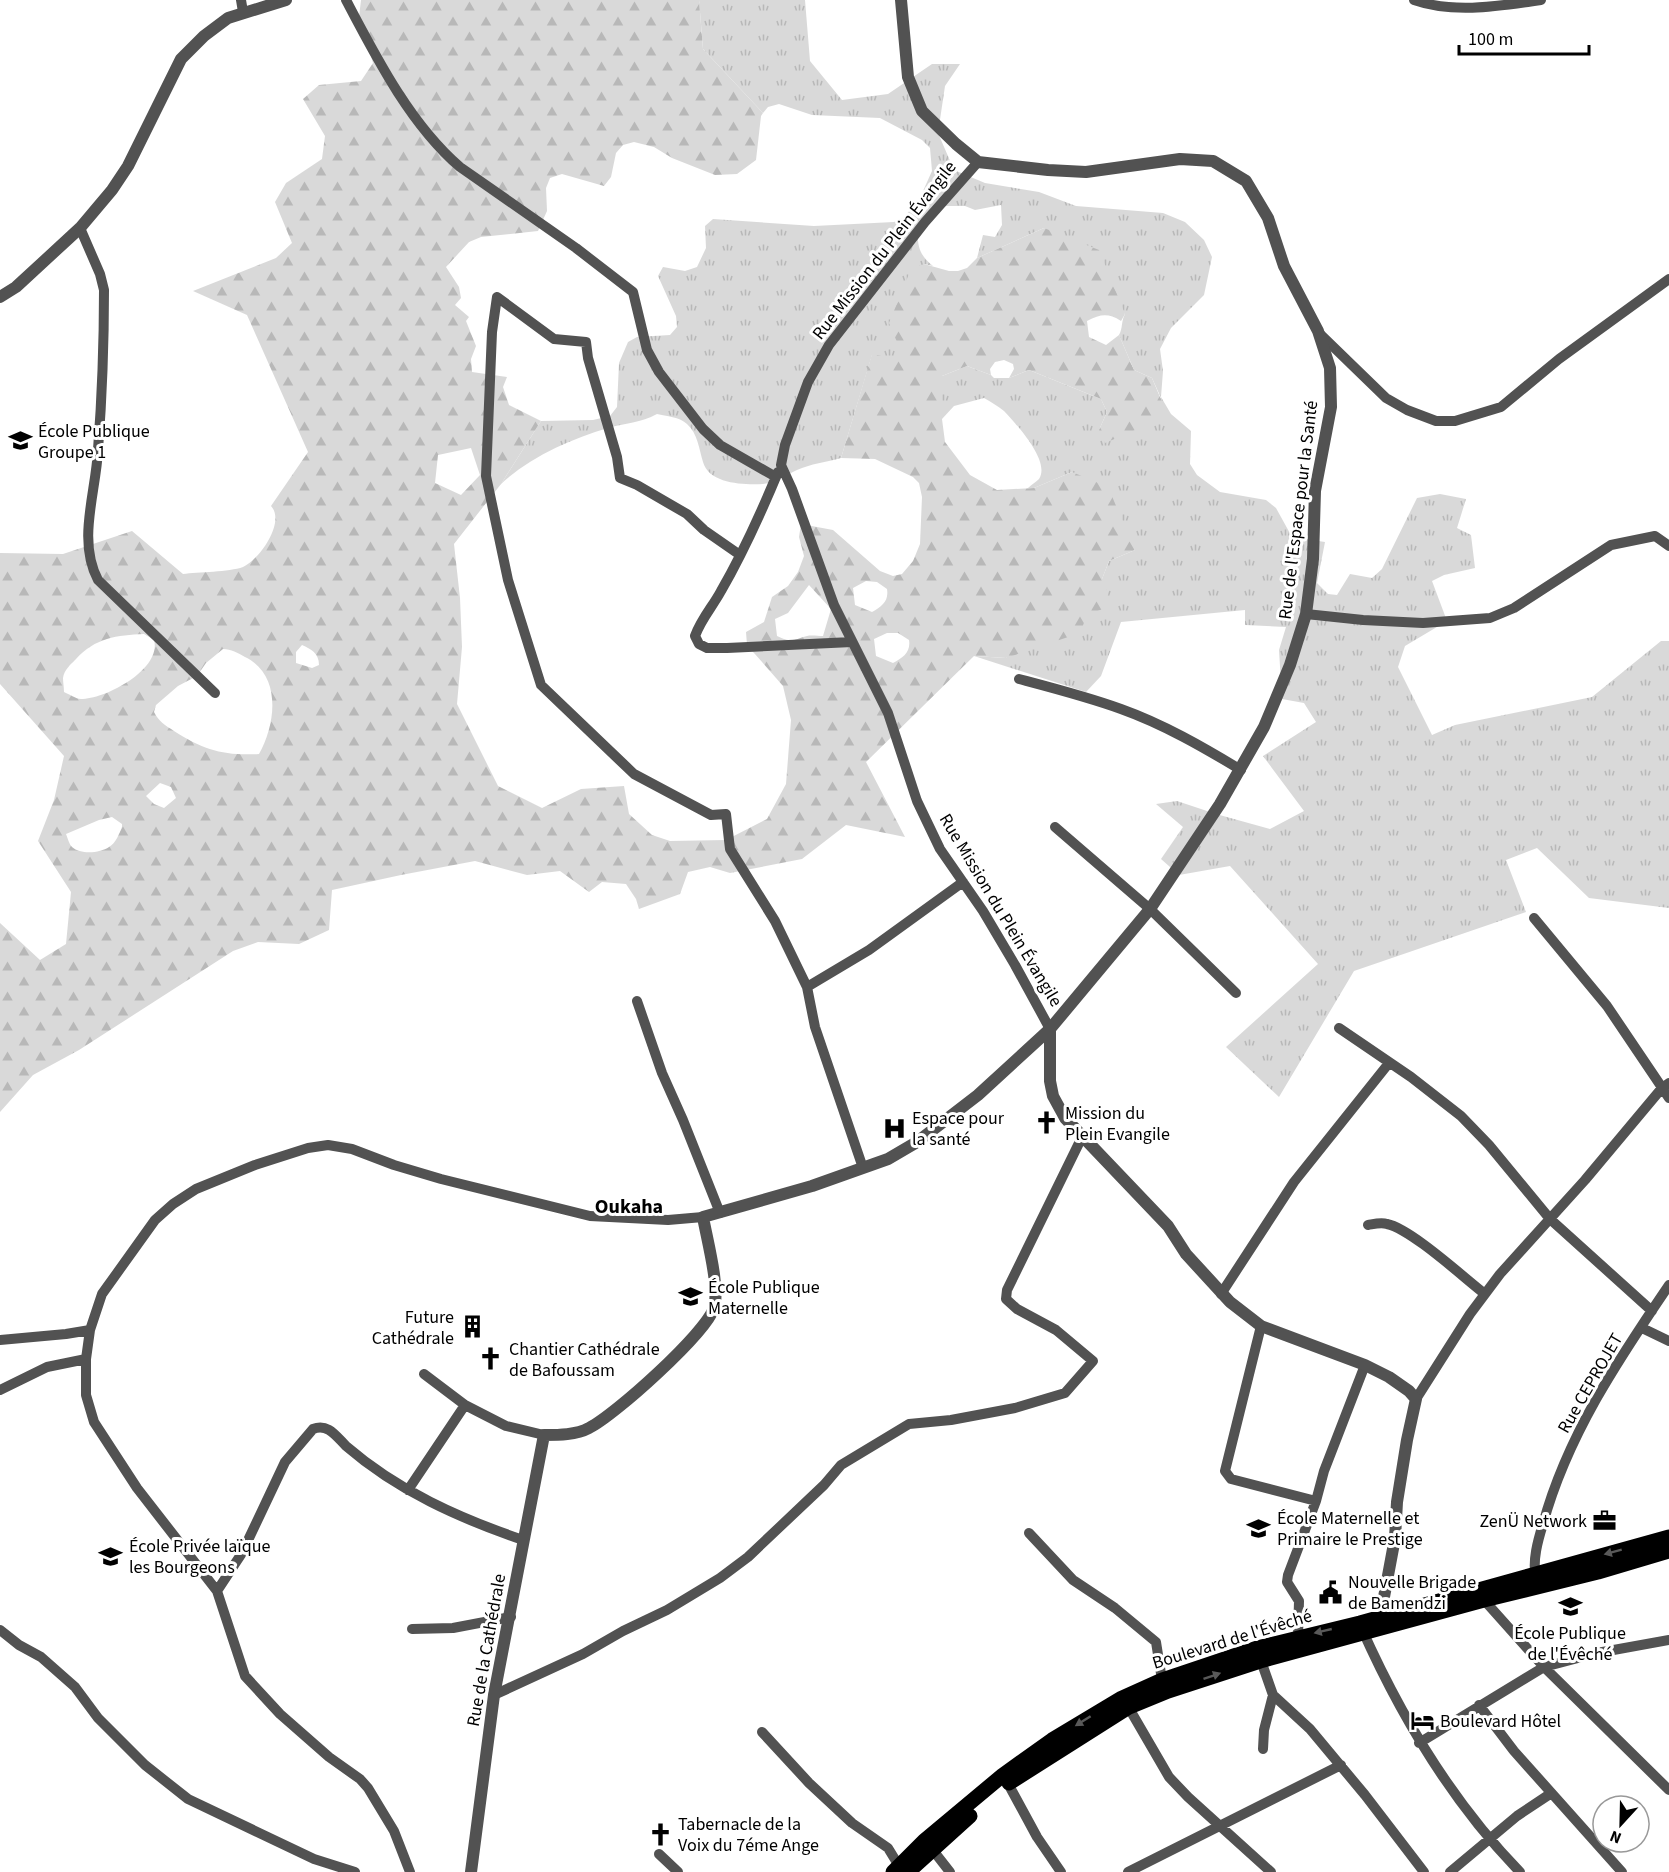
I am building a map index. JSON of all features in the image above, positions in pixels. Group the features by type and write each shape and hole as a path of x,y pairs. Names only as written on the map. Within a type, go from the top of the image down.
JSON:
{"main road":[{"name":"Boulevard de l'Évêché","path":"900,1870 932,1849 1006,1779 1052,1740 1162,1680 1384,1622 1536,1579 1669,1537"},
{"name":"Boulevard de l'Évêché","path":"1384,1622 1484,1600 1536,1579 1598,1572 1669,1551"},
{"name":"Boulevard de l'Évêché","path":"1125,1702 1168,1691 1298,1637 1362,1628"},
{"name":"Boulevard de l'Évêché","path":"900,1870 924,1841 1006,1779"}],"street":[{"path":"0,297 16,287 80,228 112,190 128,166 181,59 204,36 242,6 286,0"},
{"path":"346,0 383,67 445,154 633,292 647,350 659,372 703,429 720,445 776,477"},
{"path":"901,0 908,77 922,111 978,162"},
{"path":"1414,0 1455,8 1489,7 1541,0"},
{"name":"Rue de l'Espace pour la Santé","path":"703,1217 812,1186 888,1159 917,1143 978,1095 1050,1029 1150,909 1241,770 1264,727 1290,665 1306,614 1313,559 1315,491 1331,407 1330,368 1318,331 1284,266 1268,218 1246,181 1213,161 1180,159 1086,172 978,162"},
{"name":"Rue Mission du Plein Évangile","path":"978,162 925,222 829,345 808,382 785,446 781,465 792,489 834,606 888,713 917,801 940,849 1016,964 1050,1029 1049,1051 1053,1096 1065,1118 1168,1226 1186,1254 1221,1293 1261,1326 1365,1365 1409,1391 1416,1399"},
{"path":"80,228 100,274 104,290 98,453 88,532 90,566 98,580 215,693"},
{"path":"1318,331 1386,399 1436,421 1455,421 1501,407 1559,359 1669,279"},
{"path":"740,555 704,530 687,514 620,478 617,457 588,358 586,342 554,339 497,297 492,332 486,476 508,580 541,685 634,774 711,815 726,814 730,849 776,921 807,987 815,1027 863,1168"},
{"path":"781,465 740,555 695,636 699,644 707,648 852,642"},
{"path":"1306,614 1423,623 1490,618 1514,608 1611,545 1655,536 1669,546"},
{"path":"1019,679 1066,691 1123,710 1196,743 1241,770"},
{"path":"1054,827 1150,909 1236,993"},
{"path":"807,987 869,950 963,882"},
{"path":"1534,918 1607,1006 1665,1085 1669,1098"},
{"path":"637,1001 662,1073 720,1213"},
{"path":"1339,1028 1411,1077 1461,1116 1489,1145 1550,1219 1652,1311"},
{"path":"1221,1293 1294,1182 1389,1063"},
{"path":"1384,1622 1384,1597 1395,1538 1401,1477 1416,1399 1500,1274 1585,1180 1665,1085"},
{"path":"494,1695 583,1654 623,1631 667,1610 720,1578 748,1557 842,1465 909,1424 951,1420 1015,1408 1065,1393 1093,1361 1056,1330 1017,1309 1006,1299 1007,1290 1082,1137"},
{"path":"410,1872 394,1831 368,1788 274,1708 246,1676 217,1591 137,1488 94,1422 86,1395 86,1359 90,1330 102,1294 162,1212 196,1189 255,1165 308,1148 328,1145 345,1147 441,1179 590,1216 668,1220 703,1217 716,1291 714,1308 681,1350 623,1405 588,1429 562,1435 544,1435 506,1426 465,1405 424,1374"},
{"path":"1368,1225 1384,1223 1395,1226 1432,1251 1485,1294"},
{"name":"Rue CEPROJET","path":"1536,1579 1537,1544 1548,1505 1578,1431 1608,1379 1669,1285"},
{"path":"1261,1326 1225,1471 1231,1479 1316,1501"},
{"path":"1642,1328 1669,1341"},
{"path":"0,1340 90,1330"},
{"path":"0,1390 47,1366 86,1359"},
{"path":"1298,1637 1299,1601 1287,1582 1288,1575 1316,1501 1324,1471 1365,1365"},
{"path":"408,1490 465,1405"},
{"path":"217,1591 242,1553 279,1472 313,1429 318,1427 328,1428 366,1463 408,1490 475,1524 524,1540"},
{"name":"Rue de la Cathédrale","path":"471,1872 494,1695 511,1617 544,1435"},
{"path":"1029,1533 1073,1580 1115,1608 1156,1642 1162,1680"},
{"path":"1484,1600 1544,1667 1669,1790"},
{"path":"412,1629 453,1628 511,1617"},
{"path":"1362,1628 1387,1684 1419,1743 1489,1840 1520,1872"},
{"path":"0,1629 19,1645 41,1657 75,1687 98,1718 137,1758 188,1799 314,1858 355,1872"},
{"path":"1419,1743 1544,1667 1597,1653 1669,1640"},
{"path":"1259,1655 1273,1695 1310,1729 1341,1765 1424,1872"},
{"path":"1263,1749 1264,1730 1273,1695"},
{"path":"1125,1702 1169,1777 1271,1872"},
{"path":"1479,1705 1550,1794 1622,1872"},
{"path":"762,1732 809,1783 852,1823 888,1848 900,1870"},
{"path":"1128,1872 1341,1765"},
{"path":"1006,1779 1037,1837 1061,1872"},
{"path":"1450,1872 1517,1816 1550,1794"},
{"path":"932,1849 950,1872"},
{"path":"659,1854 678,1872"}],"green space":[{"path":"361,0 699,0 703,49 763,113 756,160 737,174 715,175 672,158 654,147 634,142 623,145 616,153 611,177 604,186 562,174 550,178 546,188 547,211 538,231 481,237 469,242 446,267 459,287 461,298 455,305 469,317 466,321 476,346 471,359 472,372 507,377 503,387 509,405 541,421 501,484 454,544 460,598 462,647 457,704 498,786 542,808 581,789 624,786 629,814 652,835 670,841 726,840 767,819 786,784 791,720 783,686 747,645 746,632 764,622 772,597 788,586 798,572 804,556 799,537 801,524 833,530 880,571 893,576 902,574 913,561 920,544 922,497 919,483 913,477 875,459 841,458 872,354 905,361 889,323 911,269 924,264 949,271 958,271 967,268 977,258 1044,228 1099,250 1125,314 1121,321 1104,315 1087,321 1089,337 1106,345 1119,335 1134,370 1152,378 1168,416 1105,443 1099,430 1107,412 1101,399 1029,370 1009,378 1014,369 1013,364 1004,360 995,362 990,369 991,375 967,366 942,376 942,419 945,442 970,475 997,490 1034,488 1072,472 1108,487 1135,550 1109,561 1102,579 1113,605 1087,615 1080,633 1006,658 974,656 866,762 905,837 846,825 802,859 730,873 710,867 688,872 680,894 639,909 636,899 626,884 602,882 589,892 560,871 527,875 475,861 332,890 329,930 299,944 258,942 233,951 79,1050 33,1075 0,1112 0,923 40,960 66,944 71,892 38,841 54,800 64,756 0,684 0,553 63,554 132,531 183,574 237,569 249,563 263,549 269,540 275,521 275,513 271,506 308,452 247,315 193,291 276,258 292,243 275,202 286,183 322,159 325,136 303,99 319,85 361,81 373,63 359,17","holes":["471,448 480,475 461,495 435,483 438,455","866,581 877,582 887,589 884,603 872,612 855,605 853,588","809,585 831,609 823,636 786,640 777,636 775,619 788,613","887,633 898,633 909,640 906,654 893,663 876,656 874,639","144,634 154,640 154,651 141,671 117,688 92,698 79,699 64,692 65,672 83,652 99,642 125,635","302,645 316,654 319,661 319,665 312,668 296,663 296,652","223,649 237,653 257,665 265,676 272,701 269,729 259,754 225,753 205,747 174,731 158,718 154,712 156,705 178,686 197,676 206,663","160,783 171,787 176,798 164,808 154,804 146,796","112,817 122,824 114,843 105,849 85,852 71,846 66,834"]},
{"path":"699,0 805,0 810,61 842,100 888,94 932,64 960,64 945,86 938,133 954,170 985,183 1039,192 1076,206 1163,213 1185,222 1204,240 1212,257 1204,295 1171,328 1160,349 1163,371 1161,397 1171,414 1191,431 1190,464 1197,475 1220,492 1266,500 1276,508 1292,537 1325,542 1317,583 1328,594 1337,595 1350,574 1372,578 1382,569 1417,498 1440,494 1466,499 1457,528 1471,535 1475,568 1444,575 1432,581 1447,621 1405,646 1398,667 1432,735 1455,725 1592,697 1661,641 1669,641 1669,908 1589,898 1537,848 1506,860 1526,912 1354,971 1279,1097 1226,1047 1318,964 1230,866 1179,875 1161,859 1183,827 1156,804 1177,801 1270,829 1304,811 1263,756 1316,722 1304,703 1282,699 1279,650 1286,627 1245,625 1245,610 1121,622 1101,676 1086,692 974,656 1006,658 1102,579 1109,561 1135,550 1072,472 1034,488 1028,488 1039,479 1040,463 1024,433 997,406 984,398 954,406 942,419 942,376 967,366 994,378 1009,378 1029,370 1101,399 1107,412 1099,430 1161,398 1152,378 1134,370 1119,335 1125,314 1044,228 977,258 983,235 995,237 1002,225 1001,205 975,210 965,206 945,206 918,231 920,250 933,266 924,264 905,362 872,355 841,458 802,468 763,484 728,482 712,475 707,469 696,437 687,424 677,418 657,414 594,432 566,443 525,465 501,484 541,421 593,420 610,416 617,407 619,363 628,342 637,337 670,335 677,327 676,316 658,276 663,267 685,271 697,267 706,248 705,226 713,219 814,226 894,222 904,217 919,200 932,171 930,148 922,140 880,118 812,115 779,104 768,107 763,113 703,49"}],"place":[{"name":"École Publique Groupe 1","path":"20,441"},
{"name":"Mission du Plein Evangile","path":"1047,1123"},
{"name":"Espace pour la santé","path":"894,1128"},
{"name":"École Publique Maternelle","path":"690,1297"},
{"name":"Future Cathédrale","path":"472,1327"},
{"name":"Chantier Cathédrale de Bafoussam","path":"491,1359"},
{"name":"ZenÜ Network","path":"1605,1521"},
{"name":"École Maternelle et Primaire le Prestige","path":"1259,1528"},
{"name":"École Privée laïque les Bourgeons","path":"111,1556"},
{"name":"Nouvelle Brigade de Bamendzi","path":"1330,1592"},
{"name":"École Publique de l'Évêché","path":"1570,1607"},
{"name":"Boulevard Hôtel","path":"1422,1721"},
{"name":"Tabernacle de la Voix du 7éme Ange","path":"660,1834"}],"district":[{"name":"Oukaha","path":"629,1206"}]}
